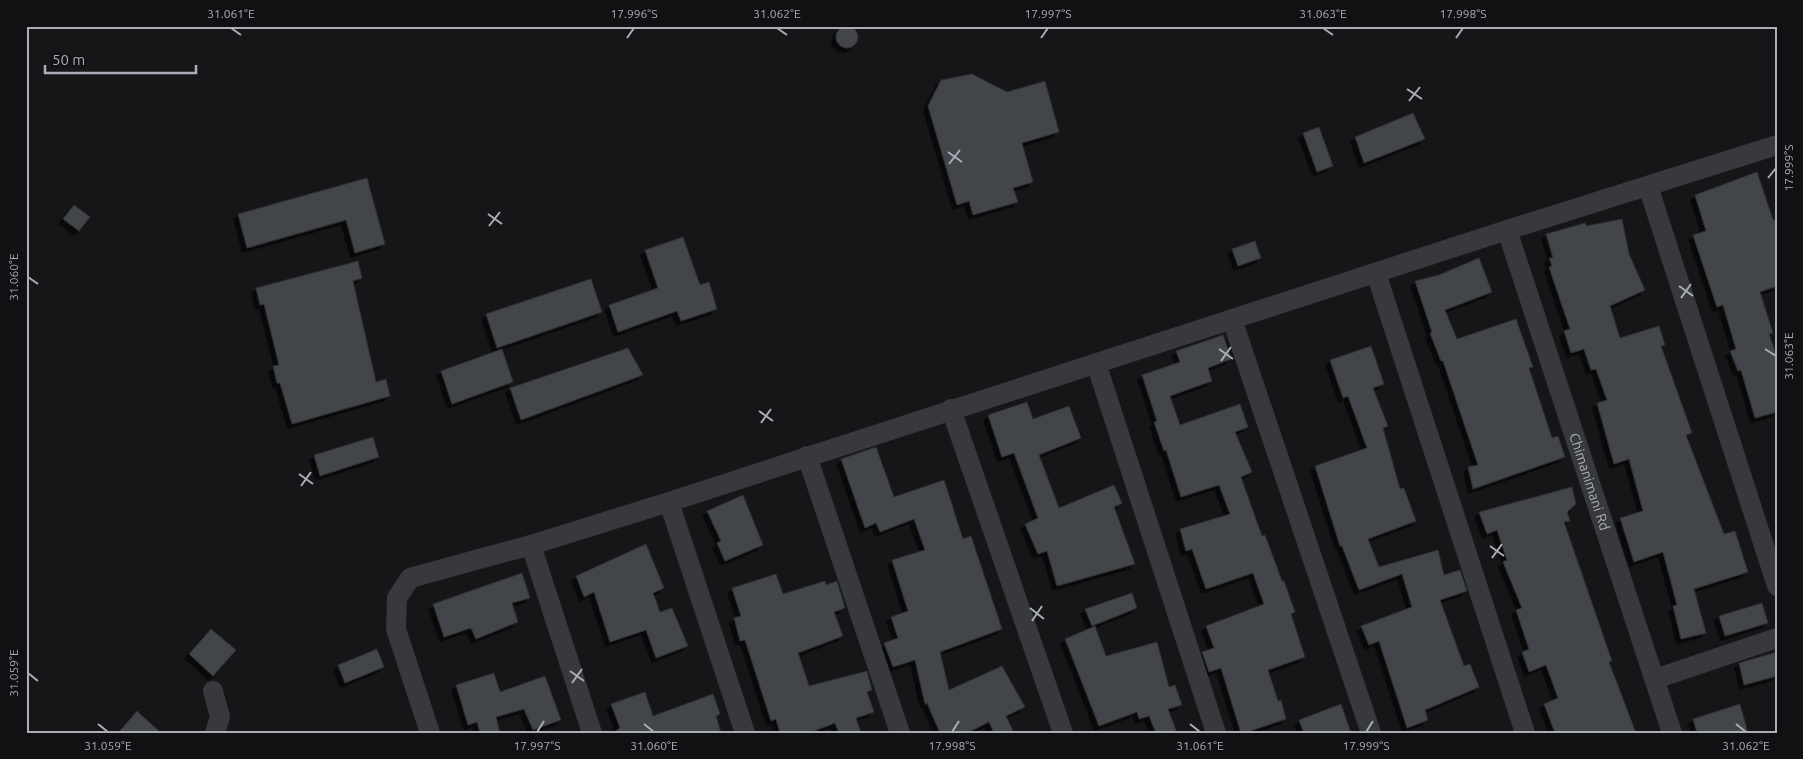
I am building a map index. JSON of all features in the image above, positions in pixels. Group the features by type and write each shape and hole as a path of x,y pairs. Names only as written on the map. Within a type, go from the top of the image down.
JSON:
{"street":[{"path":"430,733 396,629 397,598 410,578 531,545 669,502 1096,362 1777,145"},
{"path":"1648,186 1777,586"},
{"name":"Chimanimani Rd","path":"1507,230 1672,733"},
{"path":"1376,273 1525,733"},
{"path":"1232,319 1371,733"},
{"path":"1096,362 1216,733"},
{"path":"951,410 1063,733"},
{"path":"807,456 900,733"},
{"path":"669,502 745,733"},
{"path":"531,545 592,733"},
{"path":"1655,679 1777,638"},
{"path":"213,691 220,717 215,733"}],"building":[{"path":"847,26 855,29 858,37 855,45 847,48 839,45 836,37 839,29"},
{"path":"972,74 1007,92 1045,81 1059,132 1022,143 1033,182 1013,188 1018,202 973,215 969,201 957,205 928,106 941,80"},
{"path":"1413,113 1425,139 1364,163 1355,137"},
{"path":"1319,127 1333,166 1317,172 1303,133"},
{"path":"1757,172 1773,220 1777,219 1777,286 1760,292 1773,333 1769,334 1777,357 1777,412 1755,418 1741,370 1738,371 1730,351 1736,349 1723,305 1717,307 1693,235 1706,231 1695,195"},
{"path":"367,178 385,244 355,253 346,220 247,248 238,214"},
{"path":"74,205 90,217 79,231 63,219"},
{"path":"1622,219 1629,254 1645,290 1610,306 1620,338 1659,326 1665,345 1661,346 1692,433 1686,435 1724,534 1735,531 1748,572 1694,589 1706,633 1681,639 1673,606 1677,605 1663,552 1634,562 1620,518 1643,511 1629,459 1614,464 1597,403 1607,400 1596,369 1591,370 1584,349 1571,353 1564,331 1570,329 1549,267 1552,266 1549,258 1553,258 1546,234 1585,223 1586,226"},
{"path":"683,237 700,285 709,282 717,309 681,321 677,311 618,332 609,305 658,288 645,250"},
{"path":"1255,241 1261,258 1238,266 1232,249"},
{"path":"1479,258 1492,292 1445,310 1457,339 1516,319 1533,367 1529,368 1552,438 1558,436 1565,457 1473,489 1468,467 1478,465 1443,361 1441,361 1430,333 1432,332 1415,281 1439,275"},
{"path":"358,261 362,278 353,281 376,382 386,379 390,396 292,424 280,383 277,383 273,366 279,365 264,304 260,305 256,288"},
{"path":"591,279 602,312 497,348 486,314"},
{"path":"1223,335 1231,359 1208,368 1212,381 1170,396 1180,425 1240,404 1248,427 1235,432 1252,472 1241,477 1262,536 1265,535 1282,581 1284,581 1295,612 1291,614 1305,657 1268,670 1278,701 1281,700 1286,719 1244,733 1241,733 1221,668 1209,672 1202,652 1214,648 1206,626 1264,604 1253,573 1206,589 1192,549 1186,551 1180,529 1230,514 1219,485 1181,497 1166,450 1164,451 1154,422 1157,421 1142,375 1180,362 1176,351"},
{"path":"1371,346 1384,384 1373,388 1388,426 1383,428 1400,489 1404,488 1416,521 1368,539 1379,567 1438,550 1444,575 1460,570 1467,591 1440,600 1464,666 1470,664 1479,687 1425,710 1428,720 1407,728 1379,641 1369,645 1361,626 1412,607 1402,574 1359,590 1342,546 1340,546 1315,466 1367,448 1348,396 1343,398 1330,360"},
{"path":"628,348 643,375 521,420 510,388"},
{"path":"502,349 513,382 452,404 441,371"},
{"path":"1027,402 1033,419 1069,406 1081,438 1039,455 1059,508 1114,485 1122,503 1114,507 1135,564 1057,586 1047,551 1038,554 1025,524 1038,518 1014,453 1002,457 988,415"},
{"path":"373,437 379,457 320,476 314,455"},
{"path":"876,447 894,497 944,480 963,539 971,536 1002,629 940,652 949,690 1002,666 1025,707 1006,716 1014,733 994,733 989,722 967,733 940,733 927,703 925,704 915,660 893,667 884,643 898,638 891,617 908,611 892,560 925,550 914,519 880,532 876,523 865,528 841,459"},
{"path":"1572,487 1576,504 1567,512 1570,521 1564,522 1612,661 1609,662 1636,733 1555,733 1544,704 1558,698 1546,665 1529,672 1522,652 1529,649 1516,610 1522,608 1503,562 1507,560 1497,530 1487,534 1479,512"},
{"path":"743,495 763,545 725,561 717,543 721,541 707,511"},
{"path":"646,544 664,588 653,593 660,612 672,608 688,646 656,658 646,630 610,642 594,592 584,597 576,576"},
{"path":"522,573 530,598 512,603 518,622 476,639 471,628 444,637 433,604"},
{"path":"776,574 783,594 825,581 826,585 837,581 845,608 834,612 843,636 798,653 809,686 867,671 872,690 867,692 874,712 856,718 861,733 839,733 835,723 809,733 780,733 776,719 771,721 745,640 740,641 734,618 741,616 732,588"},
{"path":"1132,593 1137,608 1092,626 1085,609"},
{"path":"1762,603 1768,623 1725,636 1719,616"},
{"path":"1095,626 1106,656 1157,642 1169,687 1175,685 1182,705 1168,709 1177,733 1156,733 1149,716 1139,719 1137,712 1099,726 1065,639"},
{"path":"211,629 236,650 213,676 189,654"},
{"path":"377,649 384,667 345,683 338,665"},
{"path":"1777,652 1777,676 1744,685 1739,663"},
{"path":"494,673 500,692 545,676 561,720 533,730 524,709 496,717 500,733 480,733 477,722 468,725 456,685"},
{"path":"645,692 653,716 713,694 720,714 716,716 721,733 613,733 620,728 611,704"},
{"path":"1341,704 1351,733 1304,733 1299,720"},
{"path":"1740,704 1748,733 1697,733 1693,719"},
{"path":"137,711 161,733 118,733"}]}
